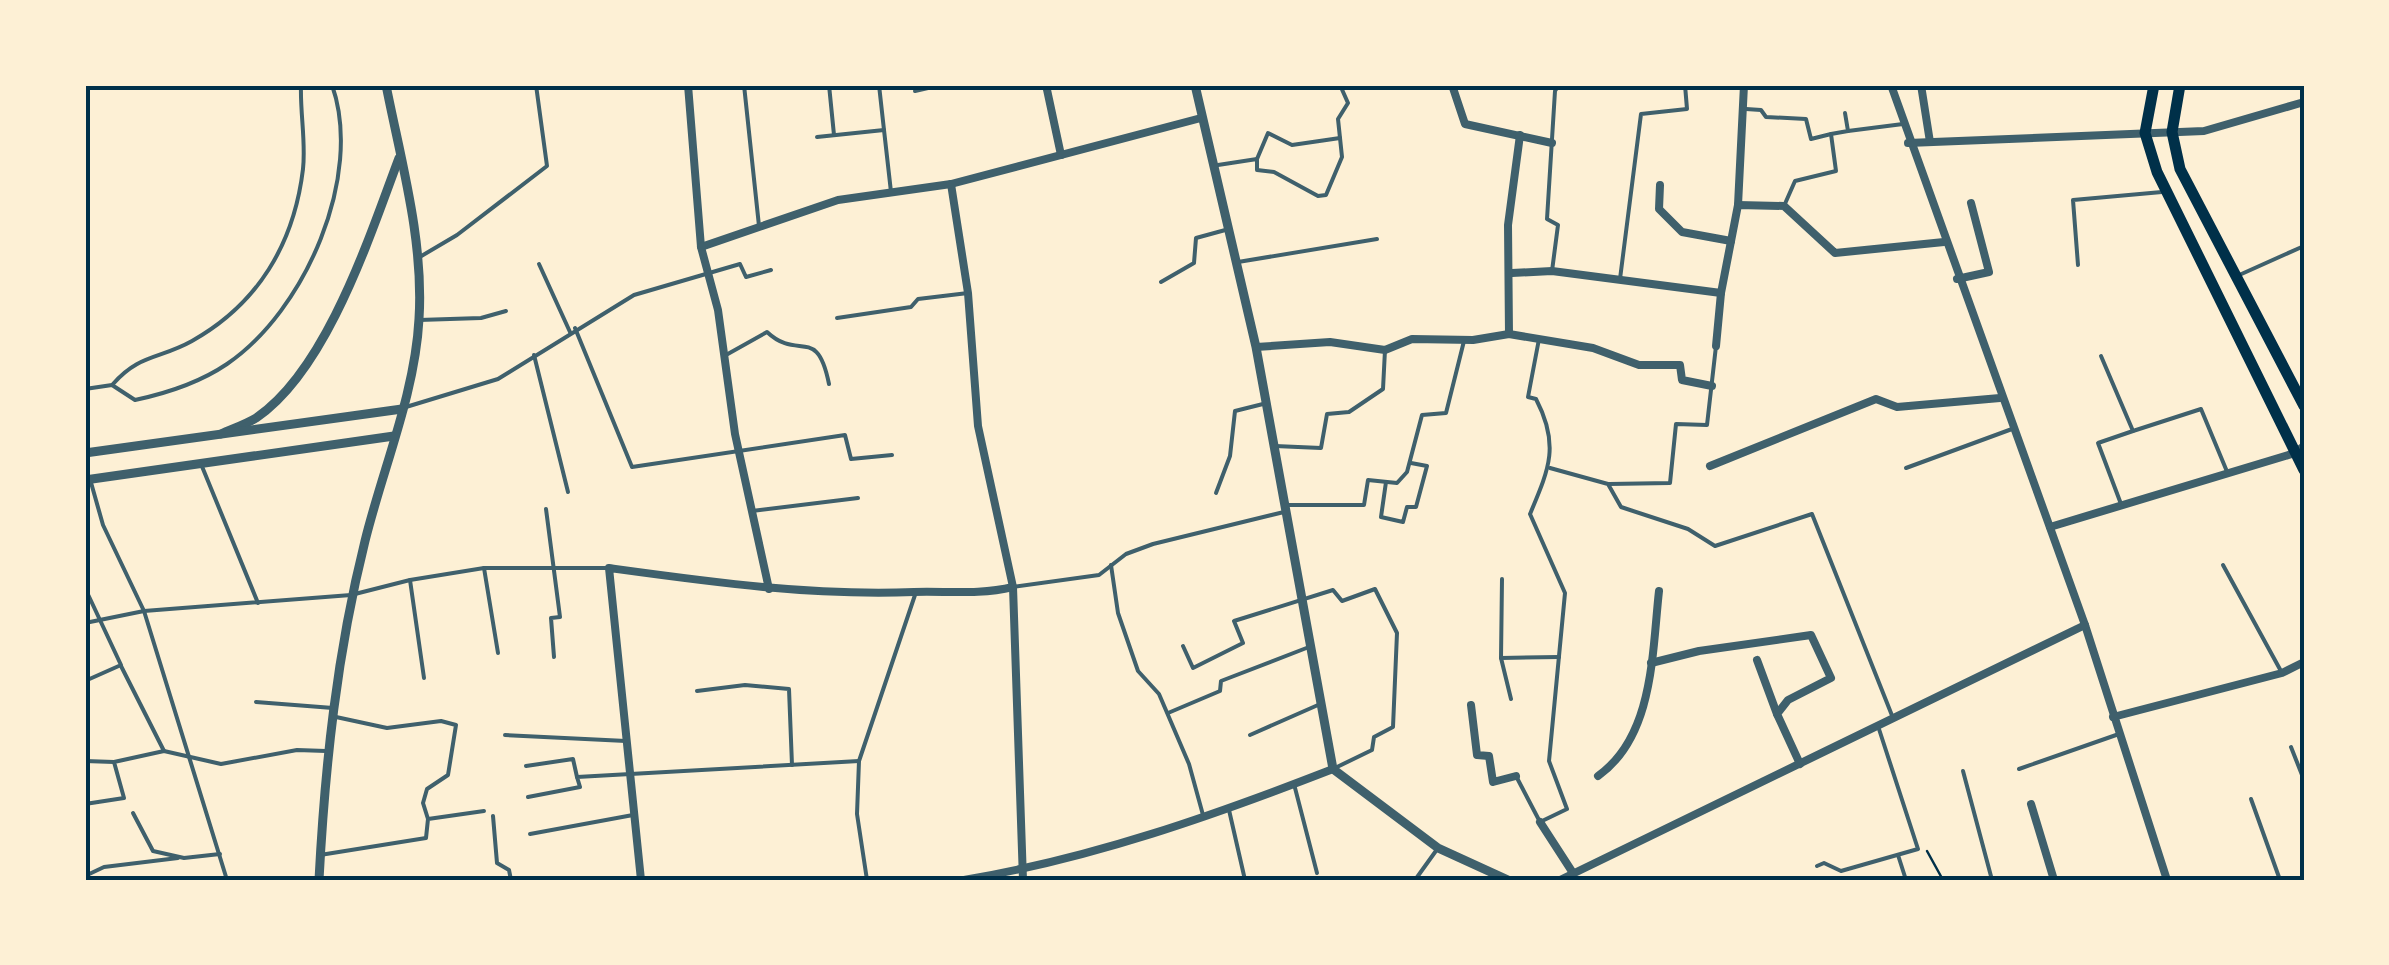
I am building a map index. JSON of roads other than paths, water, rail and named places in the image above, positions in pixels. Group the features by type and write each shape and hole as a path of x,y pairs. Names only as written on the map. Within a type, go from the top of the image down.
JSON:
{"main road":[{"path":"2154,85 2145,133 2166,191 2300,449 2304,470"},
{"path":"2180,85 2172,132 2180,169 2304,406"}],"street":[{"path":"319,880 326,750 352,596 402,409 420,320 418,258 386,85"},
{"path":"688,85 700,247 726,355 738,451 769,589"},
{"path":"1046,85 1060,155"},
{"path":"1195,85 1256,346 1333,769 1438,848 1508,880"},
{"path":"1452,85 1465,124 1552,143"},
{"path":"1716,346 1721,293 1738,205 1744,85"},
{"path":"1890,85 2000,398 2050,527 2167,880"},
{"path":"1921,85 1930,142"},
{"path":"1908,143 2204,130 2304,102"},
{"path":"700,247 838,200 951,184 1200,118"},
{"path":"1509,334 1512,273 1508,225 1520,135"},
{"path":"221,434 256,418 284,392 320,340 351,284 400,155"},
{"path":"951,184 968,293 978,426 1013,587 1022,880"},
{"path":"1660,186 1658,209 1682,232 1731,241"},
{"path":"1957,279 1989,272 1971,203"},
{"path":"1738,205 1784,206 1835,254 1944,242"},
{"path":"1512,273 1552,271 1721,293"},
{"path":"1256,346 1330,342 1386,350 1412,339 1464,340 1509,334 1594,348 1639,364 1680,365 1682,380 1712,386"},
{"path":"1710,466 1876,399 1898,406 2000,398"},
{"path":"85,453 402,409"},
{"path":"88,480 394,436"},
{"path":"2050,527 2300,449"},
{"path":"641,880 609,568 769,589 866,596 916,592 979,594 1013,587"},
{"path":"1598,776 1626,752 1636,731 1651,663 1659,591"},
{"path":"1560,880 2084,625"},
{"path":"1651,663 1699,651 1811,635 1832,678 1788,700 1777,714"},
{"path":"1758,660 1800,764"},
{"path":"2113,717 2282,673 2304,662"},
{"path":"1472,705 1477,755 1489,756 1493,782 1516,776"},
{"path":"964,880 1021,869 1204,820 1333,769"},
{"path":"2031,804 2054,880"},
{"path":"1540,822 1573,873"}],"lane":[{"path":"85,389 112,385 131,364 191,342 261,287 292,218 304,167 301,85"},
{"path":"112,385 135,400 177,391 228,363 274,322 314,253 336,191 342,136 332,85"},
{"path":"418,258 458,235 547,166 536,85"},
{"path":"744,85 759,226"},
{"path":"829,85 834,135"},
{"path":"879,85 890,192"},
{"path":"915,92 942,85"},
{"path":"1340,85 1348,103 1338,119 1340,138 1342,157 1326,195 1318,196 1274,172 1257,170 1257,159 1268,133 1292,144 1340,138"},
{"path":"1552,271 1558,225 1547,219 1559,85"},
{"path":"1620,279 1641,114 1687,109 1684,85"},
{"path":"1743,109 1761,110 1766,118 1806,118 1811,139 1903,124"},
{"path":"1845,113 1848,131"},
{"path":"818,137 884,130"},
{"path":"1784,206 1795,181 1836,171 1831,134"},
{"path":"1213,166 1257,159"},
{"path":"2078,265 2073,200 2166,191"},
{"path":"1162,282 1194,263 1196,238 1229,230"},
{"path":"1238,262 1376,239"},
{"path":"2237,276 2304,246"},
{"path":"539,264 632,467 845,434 851,459 892,455"},
{"path":"402,409 498,379 634,295 740,264 746,277 771,270"},
{"path":"838,318 911,307 918,299 968,293"},
{"path":"420,320 481,318 506,312"},
{"path":"726,355 767,332 779,343 814,346 823,354 829,384"},
{"path":"1516,776 1540,822 1567,809 1549,761 1565,593 1530,514 1550,468 1547,420 1536,399 1528,397 1538,339"},
{"path":"1013,587 1099,575 1126,554 1154,544 1288,508 1364,505 1368,480 1397,484 1409,463 1422,415 1446,414 1464,340"},
{"path":"1550,468 1608,484 1670,483 1676,424 1707,425 1716,346"},
{"path":"1275,446 1321,448 1327,414 1348,412 1383,389 1386,350"},
{"path":"534,355 568,492"},
{"path":"2101,356 2133,432"},
{"path":"1216,493 1230,456 1235,411 1267,403"},
{"path":"2121,504 2098,443 2201,409 2228,474"},
{"path":"1906,468 2012,429"},
{"path":"1386,482 1381,518 1402,522 1407,507 1416,507 1426,466 1409,463"},
{"path":"202,464 258,602"},
{"path":"88,480 103,525 144,611 227,880"},
{"path":"1608,484 1621,508 1688,529 1715,546 1812,514 1893,718"},
{"path":"752,511 858,498"},
{"path":"546,509 560,618 551,618 554,657"},
{"path":"1112,565 1118,614 1138,671 1159,694 1168,714 1189,764 1204,820"},
{"path":"2223,565 2282,673"},
{"path":"484,568 498,653"},
{"path":"85,623 144,611 352,596 410,580 484,568 609,568"},
{"path":"1502,579 1501,658 1511,699"},
{"path":"410,580 424,678"},
{"path":"85,588 164,751"},
{"path":"1183,646 1192,668 1243,643 1234,620 1304,596 1333,590 1342,601 1375,589 1397,633 1393,727 1374,737 1372,750 1357,761 1333,769"},
{"path":"867,880 857,814 859,762 916,592"},
{"path":"1168,714 1220,691 1221,682 1313,645"},
{"path":"1501,658 1559,657"},
{"path":"85,681 120,665"},
{"path":"697,691 745,684 789,688 792,765"},
{"path":"256,702 332,712 387,728 441,720 456,725 448,775 427,788 423,804 428,819 426,838 320,855"},
{"path":"1250,735 1322,703"},
{"path":"1840,871 1918,849 1878,726"},
{"path":"506,734 626,741"},
{"path":"2018,769 2119,734"},
{"path":"2290,747 2304,780"},
{"path":"85,761 114,762 164,751 220,764 297,750 326,750"},
{"path":"526,766 574,759 580,787 528,797"},
{"path":"85,804 124,798 114,762"},
{"path":"578,778 859,762"},
{"path":"1962,771 1992,880"},
{"path":"1294,784 1317,872"},
{"path":"2252,799 2280,880"},
{"path":"1228,810 1245,880"},
{"path":"428,819 484,811"},
{"path":"133,813 154,850 184,858"},
{"path":"530,834 633,815"},
{"path":"493,816 497,864 509,870 511,880"},
{"path":"1415,880 1438,848"},
{"path":"85,876 104,867 220,854"},
{"path":"1898,854 1906,880"},
{"path":"1817,866 1836,866 1842,880"}]}
